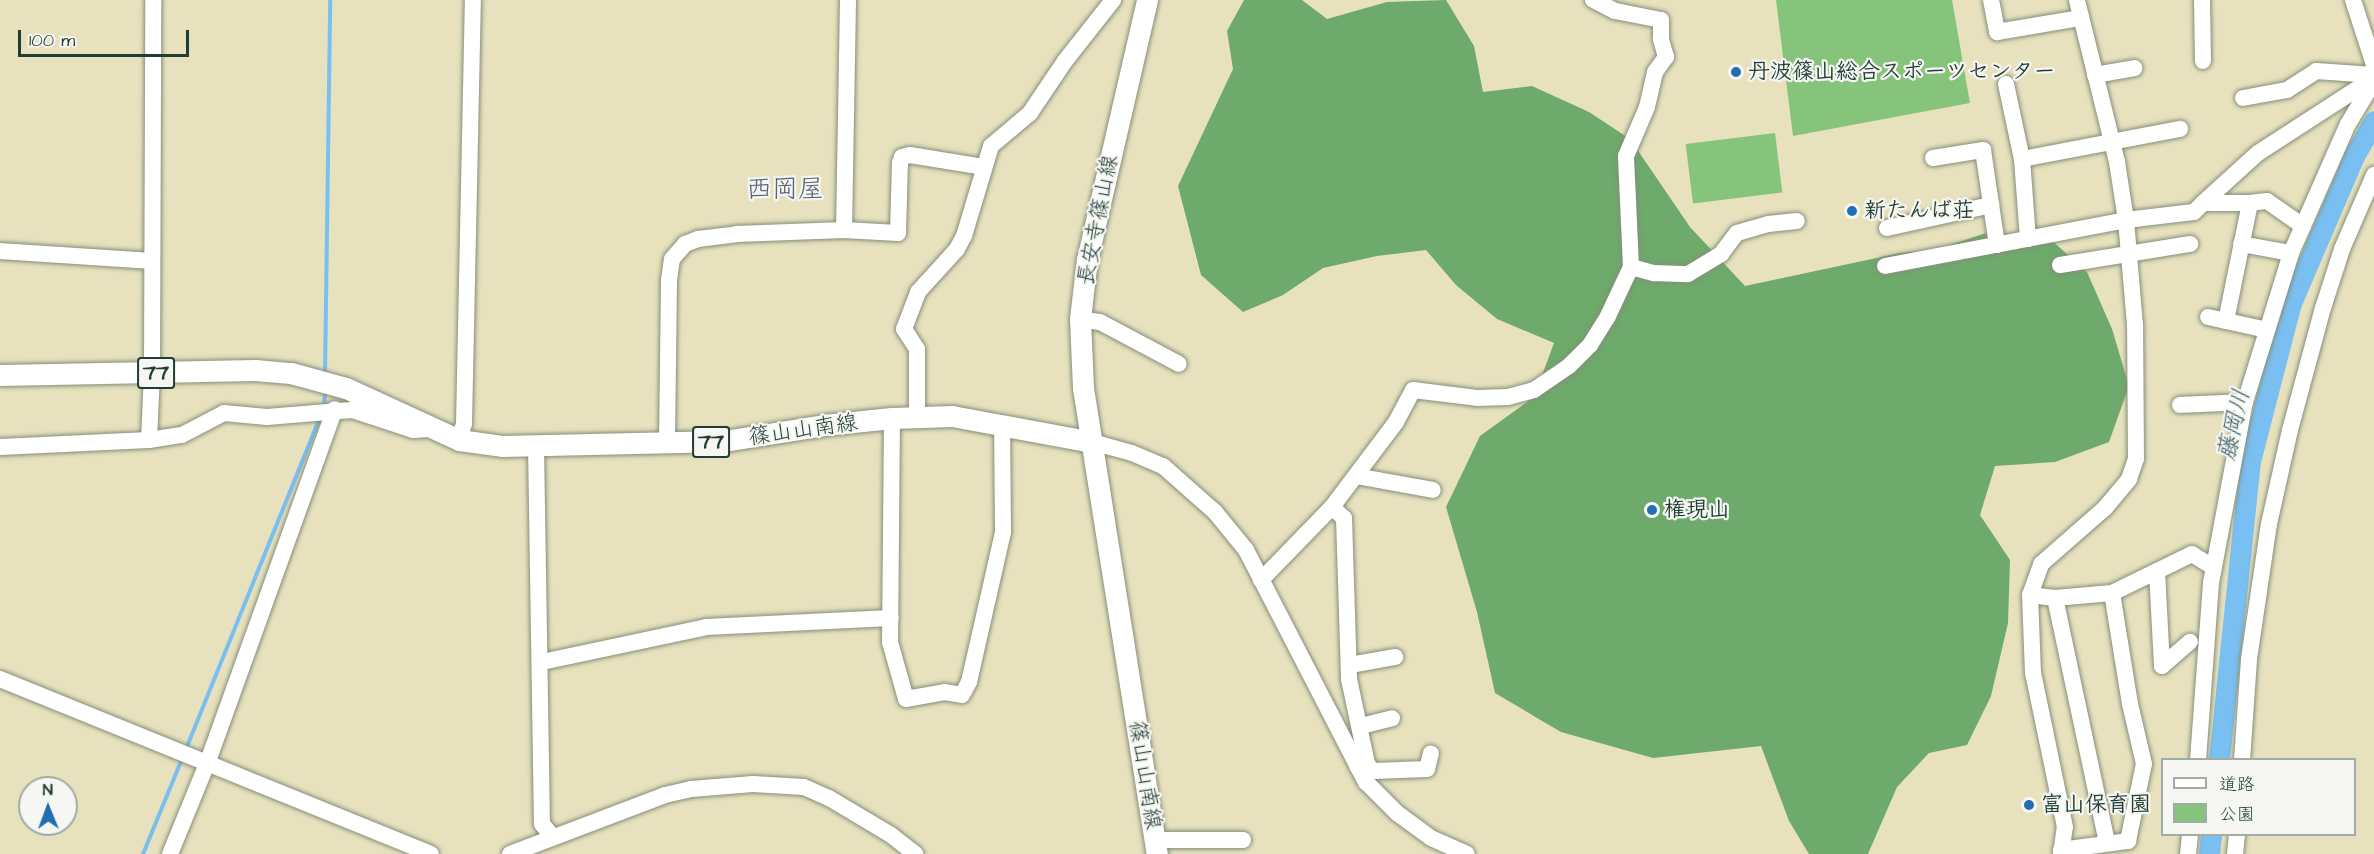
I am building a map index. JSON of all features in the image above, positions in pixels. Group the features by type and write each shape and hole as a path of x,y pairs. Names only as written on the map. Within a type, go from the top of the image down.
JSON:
{"main road":[{"name":"長安寺篠山線","path":"1092,442 1083,388 1080,319 1087,259 1147,0"},
{"name":"篠山山南線","path":"0,375 255,370 312,377 338,386 459,440 502,446 724,441 824,425 892,418 952,416 1092,442 1156,847"}],"street":[{"path":"149,440 152,373 153,0"},
{"path":"459,440 464,424 473,0"},
{"path":"844,230 848,0"},
{"path":"916,417 917,349 904,329 918,292 957,249 964,236 991,146 1030,113 1065,61 1113,0"},
{"path":"1261,580 1332,507 1396,422 1413,390 1477,398 1508,398 1534,390 1569,366 1590,345 1631,267 1626,156 1647,107 1655,72 1666,57 1661,39 1661,20 1615,11 1593,0"},
{"path":"1991,0 1997,32 2081,18"},
{"path":"2077,0 2112,141 2126,220 2135,325 2136,459 2129,479 2105,508 2041,564 2030,595 2033,673 2065,827 2061,852 2128,841 2144,764 2130,704 2112,593"},
{"path":"2202,0 2203,61"},
{"path":"2353,0 2374,65"},
{"path":"2095,75 2133,68"},
{"path":"2243,98 2287,90 2316,71 2374,78"},
{"path":"1885,266 2126,220 2194,212 2258,153 2374,78"},
{"path":"2198,758 2214,567 2245,402 2291,253 2348,124 2374,78"},
{"path":"2006,84 2022,159 2028,239"},
{"path":"2022,159 2180,129"},
{"path":"1933,158 1983,150 1997,245"},
{"path":"668,444 669,280 672,259 685,244 698,239 735,234 844,230 898,233 902,157 909,155 983,167"},
{"path":"2242,758 2250,659 2269,524 2288,440 2314,337 2339,258 2374,175"},
{"path":"2203,203 2267,201 2303,226"},
{"path":"2226,321 2250,203"},
{"path":"1887,228 1991,205"},
{"path":"1631,267 1654,273 1688,274 1720,254 1737,233 1768,224 1797,221"},
{"path":"2060,265 2190,244"},
{"path":"2241,244 2291,253"},
{"path":"0,250 153,261"},
{"path":"2208,317 2267,330"},
{"path":"1080,319 1100,322 1179,364"},
{"path":"2180,405 2245,402"},
{"path":"170,854 207,764 326,410"},
{"path":"0,447 149,440 182,435 224,413 267,417 326,410 352,410 413,430 431,429"},
{"path":"892,418 890,642 906,699 944,692 963,694 976,657 977,640 1003,532 1002,424"},
{"path":"1092,442 1132,453 1163,466 1182,480 1215,512 1240,542 1362,765 1373,771 1427,769 1431,753"},
{"path":"536,445 542,662 542,824 553,837"},
{"path":"1356,476 1433,490"},
{"path":"1332,507 1344,518 1349,679 1361,726 1362,765 1366,782 1397,813 1431,838 1467,854"},
{"path":"2030,595 2055,598 2112,593 2192,554 2214,567"},
{"path":"2157,571 2162,666 2190,642"},
{"path":"2055,598 2107,843"},
{"path":"542,662 706,627 891,618"},
{"path":"1350,665 1395,657"},
{"path":"0,679 431,854"},
{"path":"1361,726 1392,718"},
{"path":"510,854 666,795 691,789 753,784 804,787 829,798 891,835 915,854"},
{"path":"2188,854 2190,836"},
{"path":"2235,854 2236,836"},
{"path":"534,854 542,850 553,837"},
{"path":"1156,847 1243,840"}],"green space":[{"path":"1244,0 1302,0 1327,19 1387,2 1446,0 1474,46 1483,92 1532,86 1589,112 1630,139 1690,227 1745,286 1900,253 1935,250 1986,233 2049,238 2087,272 2112,329 2129,386 2109,442 2055,462 1995,466 1980,515 2010,560 2008,623 1991,696 1967,745 1929,753 1897,787 1868,854 1809,854 1789,821 1761,746 1653,758 1561,732 1495,693 1477,612 1446,507 1480,436 1534,397 1554,343 1497,319 1456,285 1426,250 1377,256 1323,268 1283,295 1243,312 1201,275 1178,186 1233,69 1227,31"},
{"path":"1776,0 1952,0 1970,103 1793,136"},
{"path":"1775,133 1782,193 1693,204 1686,144"}],"waterway":[{"path":"325,374 330,0"},
{"name":"藤岡川","path":"2219,758 2250,461 2291,303 2354,156 2374,121"},
{"path":"324,407 325,391"},
{"path":"186,749 320,417"},
{"path":"143,854 182,759"},
{"name":"藤岡川","path":"2209,854 2211,836"}],"place":[{"name":"丹波篠山総合スポーツセンター","path":"1736,72"},
{"name":"新たんば荘","path":"1852,211"},
{"name":"権現山","path":"1652,510"},
{"name":"富山保育園","path":"2029,805"}],"district":[{"name":"西岡屋","path":"785,190"}]}
